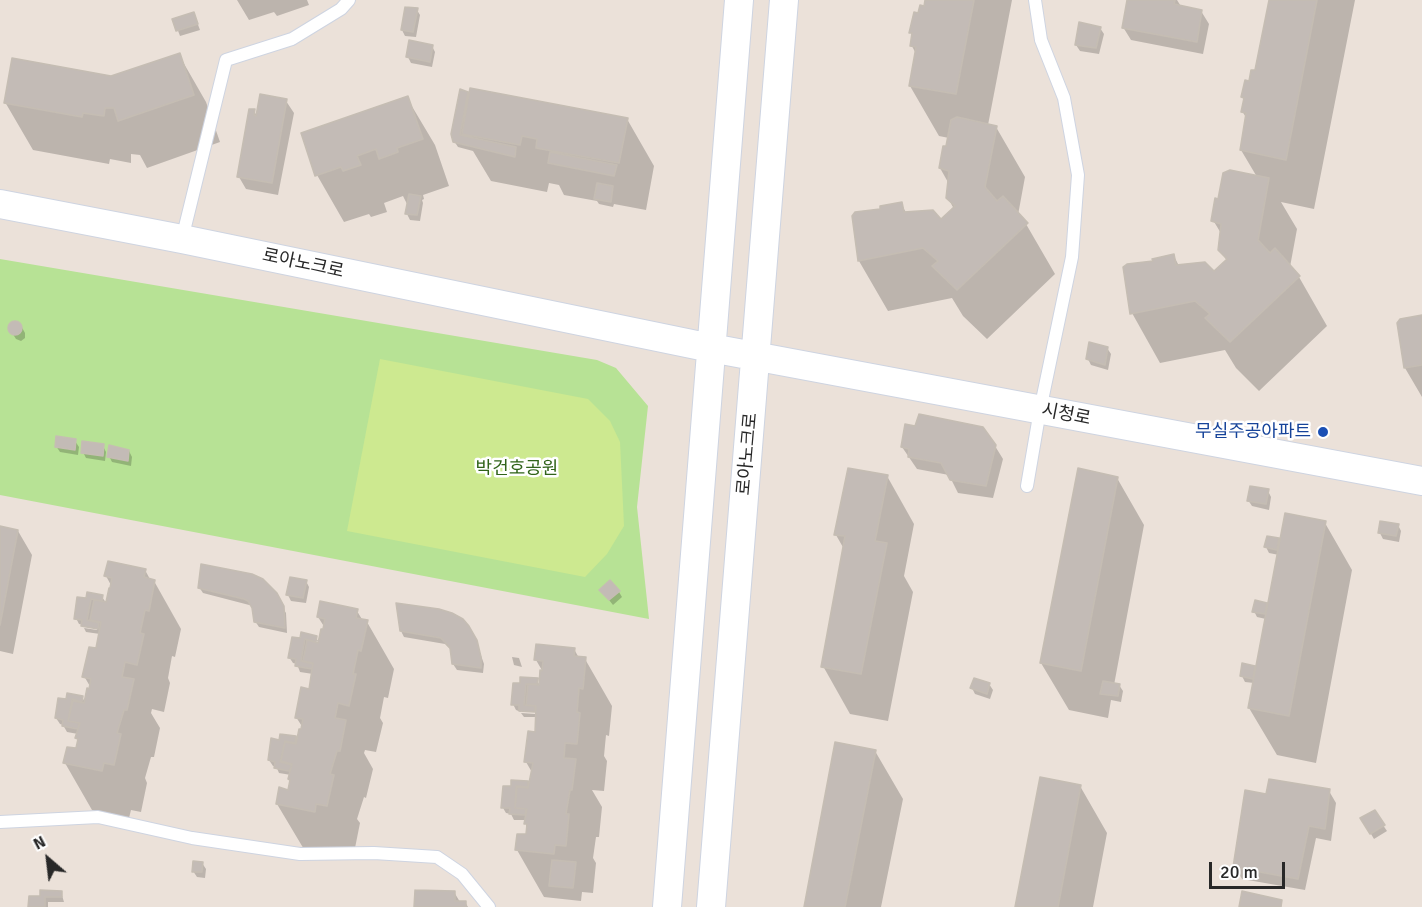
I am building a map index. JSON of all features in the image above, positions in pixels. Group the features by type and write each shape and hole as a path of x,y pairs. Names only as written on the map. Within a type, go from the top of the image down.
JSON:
{"street":[{"path":"667,907 739,0"},
{"name":"로아노크로","path":"711,907 784,0"},
{"name":"로아노크로","path":"0,204 182,239 711,348"},
{"name":"시청로","path":"711,348 1422,481"}],"lane":[{"path":"182,239 226,60 292,39 341,9 349,0"},
{"path":"1027,486 1071,257 1078,175 1064,98 1041,40 1035,0"},
{"path":"0,822 98,818 192,838 300,854 374,853 437,856 462,874 489,907"}],"green space":[{"name":"박건호공원","path":"0,259 597,360 616,368 648,406 637,507 649,619 0,495"},
{"path":"380,359 588,399 610,421 620,442 624,526 607,554 585,577 347,531"}],"building":[{"path":"925,0 974,0 956,94 909,86 916,47 910,46 912,33 909,33 914,12 918,13 920,5 924,6"},
{"path":"1127,0 1175,0 1174,4 1202,10 1197,42 1122,28"},
{"path":"1269,0 1317,0 1286,160 1240,150 1246,113 1241,112 1244,98 1241,97 1245,80 1249,81 1251,70 1255,70"},
{"path":"405,7 418,8 413,32 401,30"},
{"path":"194,12 198,24 176,31 172,19"},
{"path":"1079,22 1101,27 1096,48 1075,45"},
{"path":"409,40 433,45 430,62 406,57"},
{"path":"180,53 194,95 118,121 114,108 105,108 104,116 83,113 82,117 4,103 12,58 111,76"},
{"path":"470,88 628,118 619,163 536,148 537,139 522,136 520,145 462,134"},
{"path":"460,89 468,92 460,135 516,147 515,157 453,142 451,134"},
{"path":"260,94 287,99 272,183 237,177 249,109 255,109 254,115 256,116"},
{"path":"408,96 423,139 397,148 398,152 379,159 376,149 357,156 361,165 343,171 341,167 315,176 301,133"},
{"path":"957,117 997,126 985,187 997,201 1003,196 1028,223 957,290 932,266 938,261 923,248 858,261 852,216 855,212 880,209 880,206 902,202 904,212 933,210 941,219 955,206 946,198 949,171 939,168 951,120"},
{"path":"550,152 617,165 614,176 548,163"},
{"path":"1230,170 1269,178 1258,240 1270,253 1275,248 1300,276 1230,342 1205,318 1210,314 1195,301 1130,314 1123,267 1127,264 1153,261 1152,259 1174,254 1176,265 1205,262 1214,271 1227,259 1218,250 1221,224 1211,221 1223,173"},
{"path":"597,183 613,186 611,202 594,199"},
{"path":"409,194 421,196 417,215 405,214"},
{"path":"1422,315 1422,365 1404,368 1397,323 1400,319"},
{"path":"12,321 18,321 22,328 18,335 12,335 8,331 8,325"},
{"path":"1089,342 1108,347 1105,365 1086,359"},
{"path":"919,414 983,427 996,445 986,486 950,480 941,463 908,457 909,449 901,447 905,424 915,426"},
{"path":"56,436 76,439 75,450 55,447"},
{"path":"82,441 104,444 103,456 81,453"},
{"path":"109,445 129,450 128,461 107,457"},
{"path":"848,468 888,475 875,541 887,543 861,674 821,667 845,536 834,535"},
{"path":"1078,468 1118,477 1081,671 1040,663"},
{"path":"1250,486 1269,489 1266,504 1247,501"},
{"path":"1285,513 1326,521 1289,716 1248,708"},
{"path":"1380,521 1399,524 1396,536 1378,533"},
{"path":"0,526 18,530 0,625"},
{"path":"1267,536 1279,538 1277,550 1264,547"},
{"path":"108,561 146,569 144,577 155,580 149,611 145,610 140,633 144,634 137,665 125,662 122,677 134,679 127,710 124,710 117,733 121,734 114,765 104,763 102,771 63,763 67,747 76,748 78,739 75,738 80,723 68,721 73,701 84,703 87,688 89,689 91,679 82,677 89,647 96,648 101,622 90,620 94,600 106,602 112,578 104,576"},
{"path":"201,564 252,574 263,579 277,593 284,606 285,628 254,622 252,608 244,599 198,588"},
{"path":"290,577 307,580 303,598 286,595"},
{"path":"610,580 620,591 609,600 599,590"},
{"path":"87,592 103,595 102,601 91,599 87,620 99,623 98,629 81,626 82,620 74,619 77,597 86,598"},
{"path":"1255,600 1267,603 1265,614 1252,612"},
{"path":"320,601 358,609 356,618 368,620 361,651 358,650 353,674 356,674 349,706 338,703 335,718 346,720 340,751 337,751 330,774 334,775 327,806 316,804 315,812 276,804 279,787 288,790 290,780 288,779 292,764 281,761 285,742 296,744 303,719 295,718 301,687 309,689 313,663 303,661 307,640 318,643 321,629 323,629 325,619 317,617"},
{"path":"396,603 439,609 463,619 477,640 481,668 452,664 450,648 441,638 400,631"},
{"path":"301,632 317,636 316,642 305,639 301,661 313,664 312,669 295,666 296,659 288,658 292,637 300,638"},
{"path":"536,644 575,648 574,656 586,657 583,689 579,688 577,712 580,713 577,744 565,743 564,758 576,759 566,814 569,814 566,846 555,845 554,854 515,850 517,834 526,834 527,824 524,824 527,809 515,808 517,787 528,788 533,763 524,762 528,731 535,732 536,706 526,705 528,684 539,685 540,670 542,671 543,661 534,660"},
{"path":"1242,663 1255,666 1253,679 1240,676"},
{"path":"520,677 538,678 537,684 526,684 524,705 535,706 535,712 519,711 519,705 511,705 513,683 520,683"},
{"path":"974,678 990,683 987,694 970,688"},
{"path":"1103,681 1120,684 1118,696 1100,694"},
{"path":"67,693 83,696 82,702 72,699 68,721 79,723 78,729 62,726 63,720 55,718 58,698 66,699"},
{"path":"280,734 296,736 295,743 285,741 280,762 292,765 289,771 274,768 275,762 268,760 271,738 279,740"},
{"path":"835,742 876,750 845,907 804,907"},
{"path":"1040,777 1081,785 1058,907 1015,907"},
{"path":"1269,779 1330,789 1325,829 1309,826 1298,879 1233,867 1245,790 1266,794"},
{"path":"511,780 528,781 528,787 516,786 515,808 526,809 525,815 509,814 510,808 501,808 503,786 511,786"},
{"path":"1375,810 1385,825 1370,834 1360,818"},
{"path":"552,860 576,862 573,888 549,886"},
{"path":"193,861 203,862 202,872 192,872"},
{"path":"40,890 62,891 62,897 45,897 45,907 28,907 29,896 40,896"},
{"path":"415,890 455,891 455,901 466,901 466,907 414,907"},
{"path":"1242,891 1282,900 1281,907 1239,907"}],"place":[{"name":"무실주공아파트","path":"1323,432"}]}
